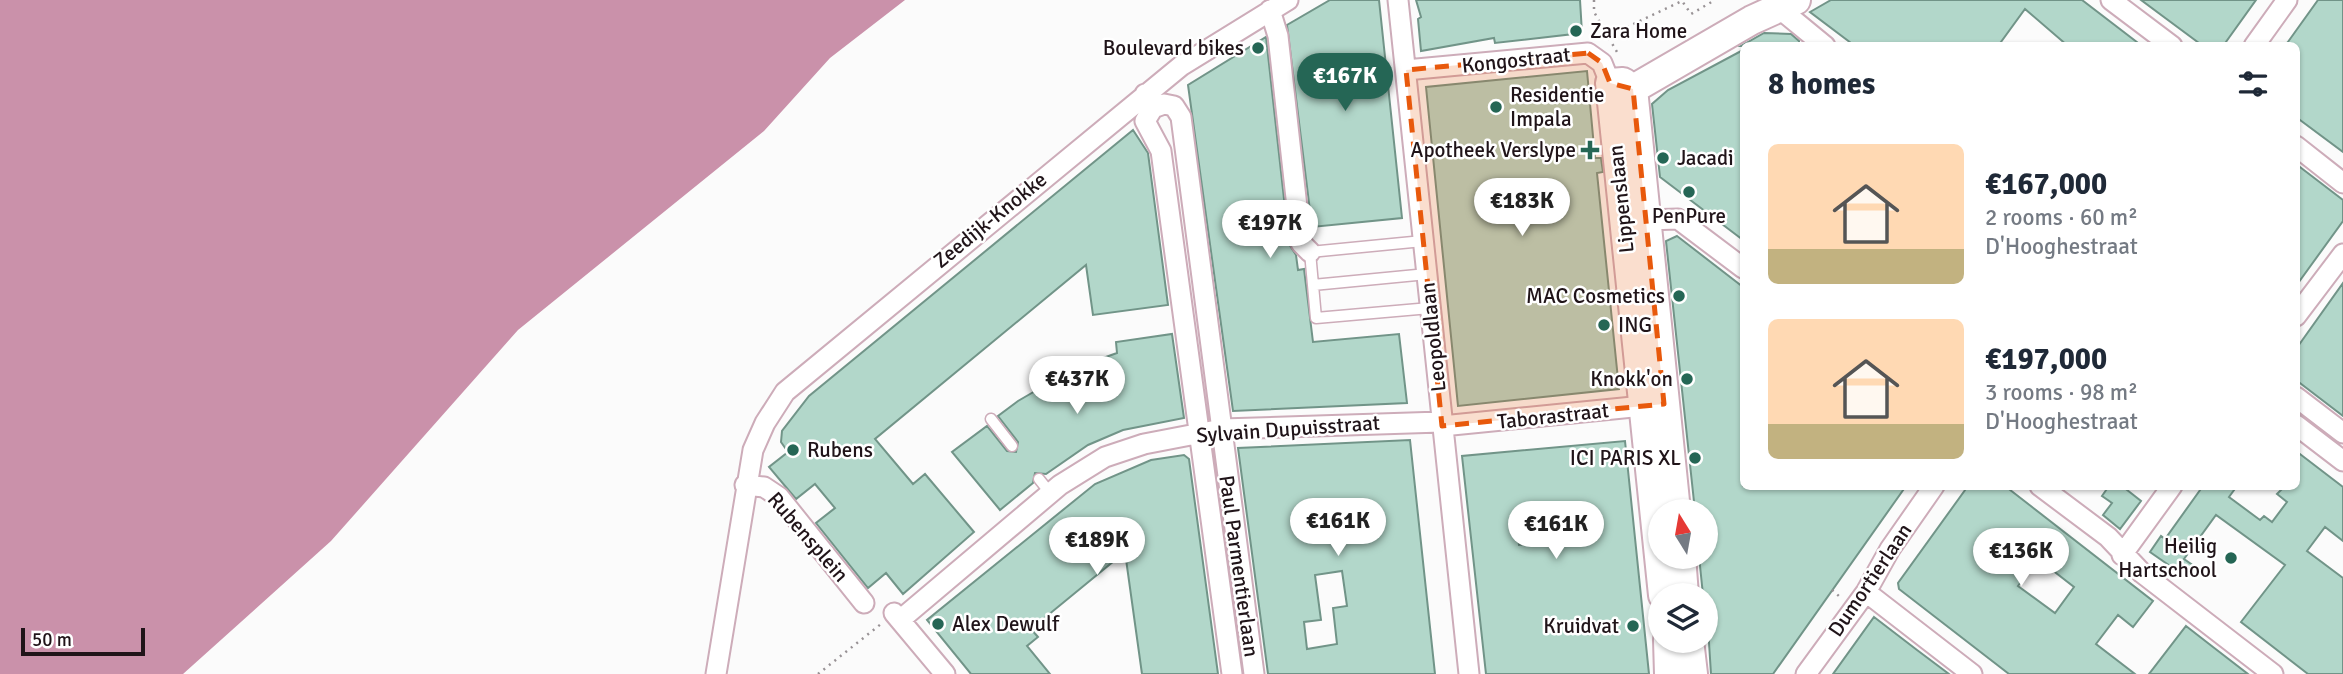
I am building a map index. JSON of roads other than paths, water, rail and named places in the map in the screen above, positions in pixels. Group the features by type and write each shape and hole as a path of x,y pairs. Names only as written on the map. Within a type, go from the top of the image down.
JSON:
{"street":[{"name":"Zeedijk-Knokke","path":"716,674 745,485 753,450 765,423 785,392 1149,101 1181,66 1288,0"},
{"name":"Leopoldlaan","path":"1398,0 1469,674"},
{"path":"2111,0 2167,42"},
{"path":"2257,42 2287,0"},
{"path":"1621,86 1752,20 1788,5 1821,42"},
{"path":"1270,10 1278,36 1301,243 1310,253"},
{"name":"Kongostraat","path":"1406,70 1588,53 1602,63 1621,86"},
{"name":"Lippenslaan","path":"1621,86 1647,220 1662,583"},
{"name":"Lippenslaan","path":"1621,86 1653,405 1673,499"},
{"name":"Paul Parmentierlaan","path":"1232,674 1161,150 1145,121 1149,101 1174,106 1181,117 1254,674"},
{"path":"2300,149 2343,183"},
{"path":"1647,220 1678,219 1740,266"},
{"path":"2300,311 2343,254"},
{"path":"2300,400 2343,433"},
{"name":"Taborastraat","path":"1441,424 1653,405"},
{"name":"Sylvain Dupuisstraat","path":"945,674 897,617 1045,486 1105,457 1144,444 1222,429 1441,424"},
{"path":"2300,428 2343,461"},
{"name":"Rubensplein","path":"745,485 764,487 779,497 864,603"},
{"name":"Dumortierlaan","path":"1806,674 1866,592 1890,549 1931,490"},
{"path":"2045,490 2108,537 2122,555 2273,674"},
{"path":"2122,555 2169,490"},
{"path":"1866,592 1972,674"},
{"path":"1668,653 1669,674"},
{"path":"1691,653 1693,674"}],"lane":[{"path":"1423,240 1310,253 1316,318 1430,308"},
{"path":"1313,285 1427,274"},
{"path":"991,419 1013,446"}],"place":[{"name":"Zara Home","path":"1576,31"},
{"name":"Boulevard bikes","path":"1258,48"},
{"name":"Residentie Impala","path":"1496,107"},
{"name":"Apotheek Verslype","path":"1590,150"},
{"name":"Jacadi","path":"1663,158"},
{"name":"PenPure","path":"1689,192"},
{"name":"MAC Cosmetics","path":"1679,296"},
{"name":"ING","path":"1604,325"},
{"name":"Knokk'on","path":"1687,379"},
{"name":"Rubens","path":"793,450"},
{"name":"ICI PARIS XL","path":"1695,458"},
{"name":"Heilig Hartschool","path":"2231,558"},
{"name":"Alex Dewulf","path":"938,624"},
{"name":"Kruidvat","path":"1633,626"}]}
